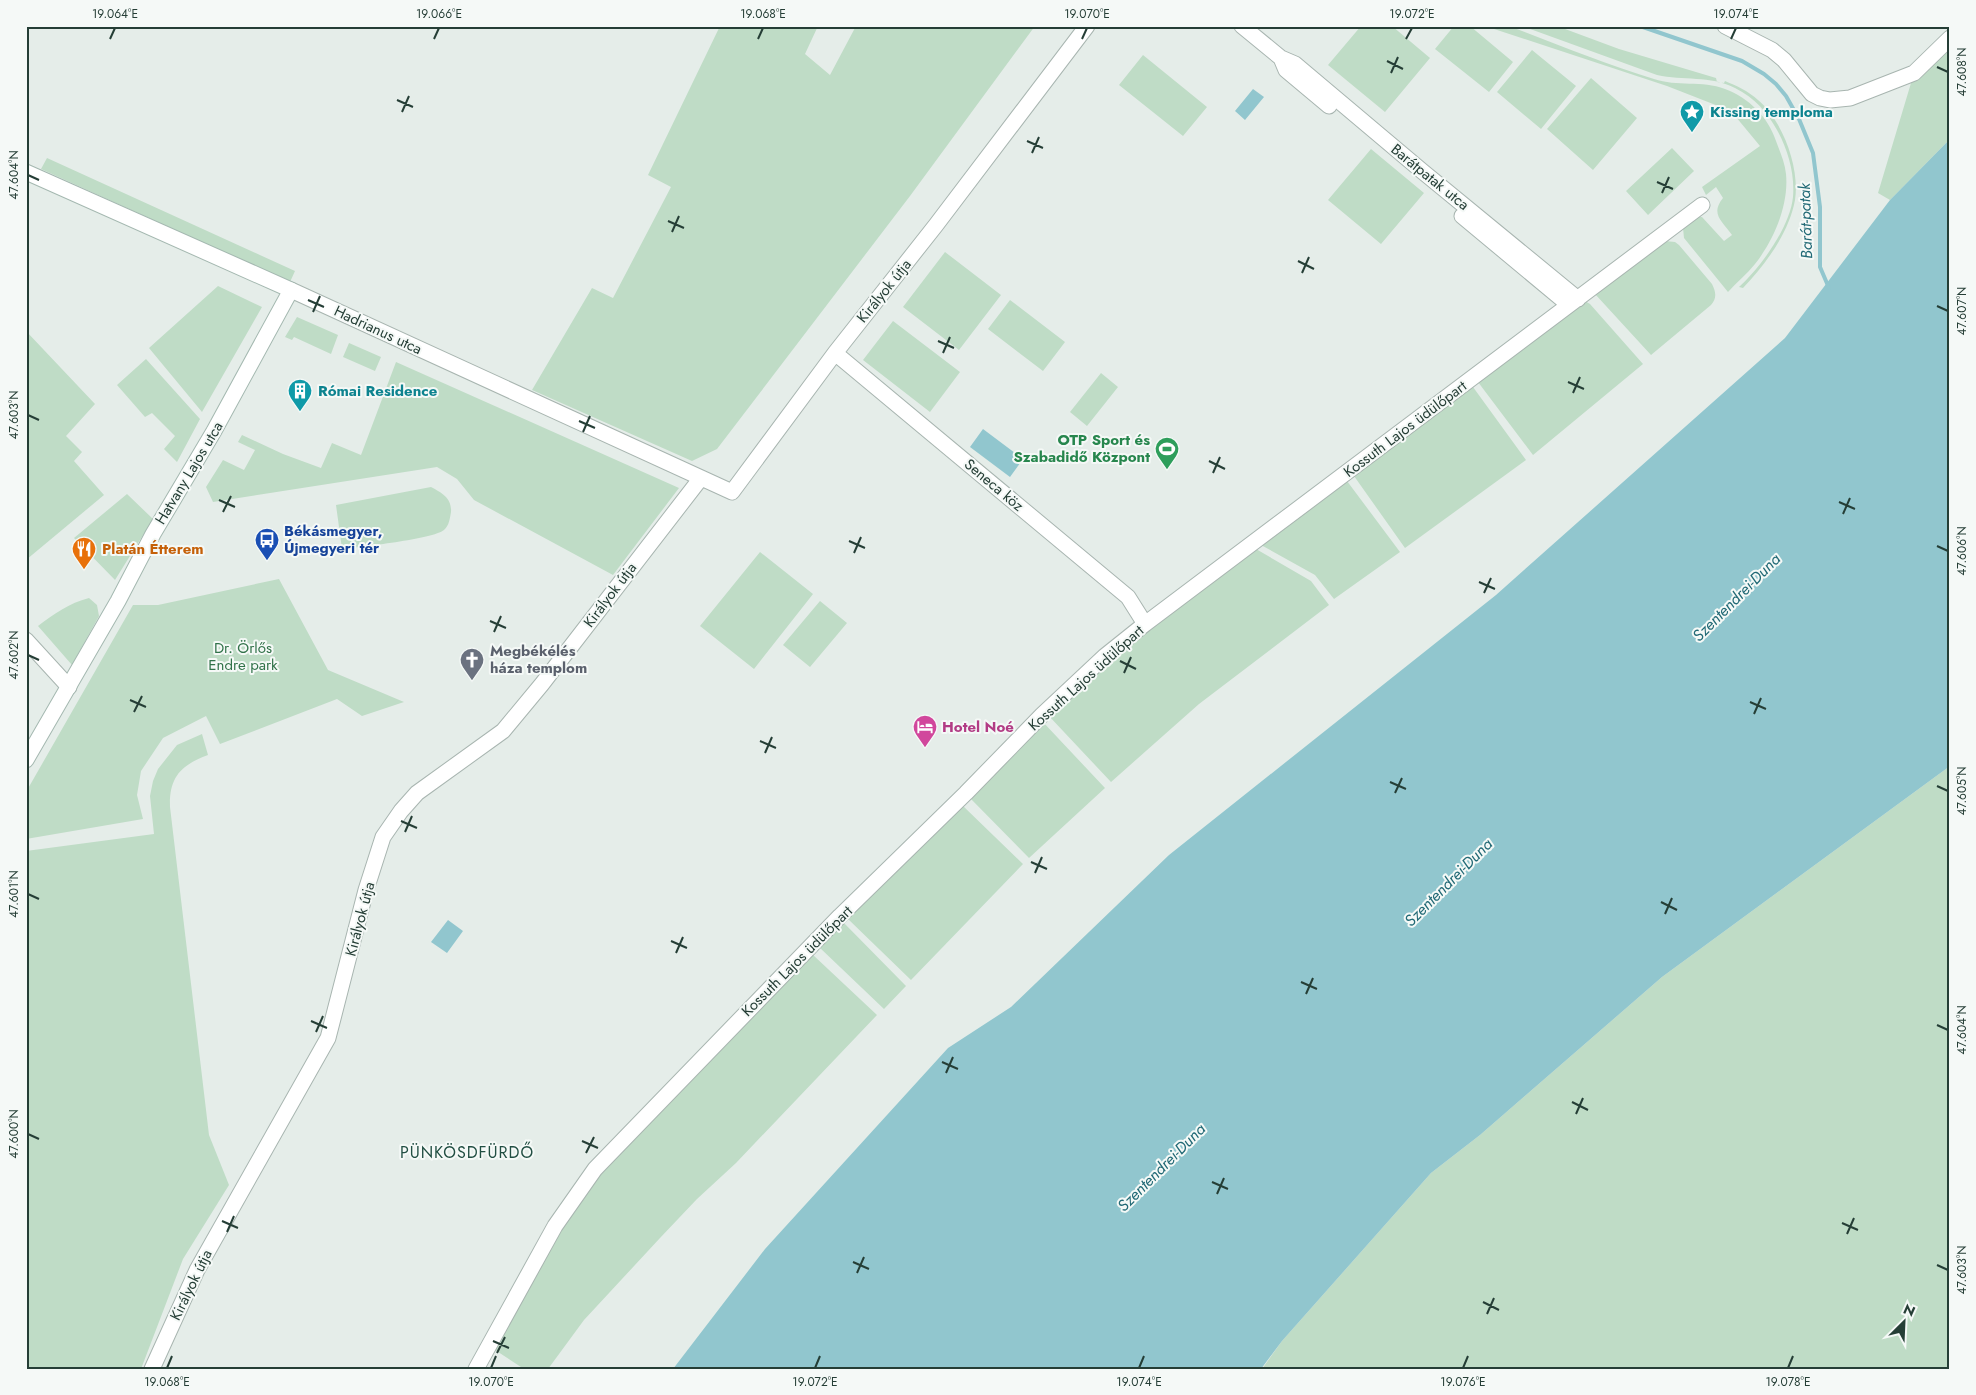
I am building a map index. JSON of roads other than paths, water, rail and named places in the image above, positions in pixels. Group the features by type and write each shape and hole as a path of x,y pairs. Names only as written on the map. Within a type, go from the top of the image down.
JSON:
{"street":[{"name":"Királyok útja","path":"152,1369 197,1270 328,1038 366,890 383,837 401,811 417,793 502,731 542,684 701,478 732,492 835,353 936,225 1086,26"},
{"name":"Barátpatak utca","path":"1242,26 1281,58 1286,70 1574,302"},
{"path":"1726,26 1772,50 1784,60 1812,94 1830,100 1850,98 1914,73 1950,38"},
{"name":"Hadrianus utca","path":"26,172 291,290 701,478"},
{"name":"Kossuth Lajos üdülőpart","path":"476,1369 555,1226 595,1169 840,916 960,800 1042,715 1105,656 1145,624 1702,205"},
{"name":"Hatvany Lajos utca","path":"26,760 118,601 153,534 214,432 291,290"},
{"name":"Seneca köz","path":"835,353 1128,597 1145,624"},
{"path":"26,640 69,687"}],"water":[{"path":"1253,89 1264,97 1245,120 1235,111"},
{"name":"Szentendrei-Duna","path":"1950,139 1950,766 1662,977 1480,1135 1431,1173 1282,1341 1261,1369 673,1369 765,1249 948,1048 1011,1007 1169,855 1496,595 1785,338 1890,200"},
{"path":"983,429 1023,459 1010,477 970,447"},
{"path":"448,920 463,931 447,953 431,942"}],"waterway":[{"name":"Barát-patak","path":"1640,26 1742,61 1764,74 1786,96 1799,119 1813,153 1820,207 1820,267 1829,288"}],"place":[{"name":"Kissing temploma","path":"1692,133"},
{"name":"Római Residence","path":"300,412"},
{"name":"OTP Sport és Szabadidő Központ","path":"1167,470"},
{"name":"Békásmegyer, Újmegyeri tér","path":"267,561"},
{"name":"Platán Étterem","path":"84,570"},
{"name":"Megbékélés háza templom","path":"472,681"},
{"name":"Hotel Noé","path":"925,748"}],"district":[{"name":"PÜNKÖSDFÜRDŐ","path":"467,1152"}],"park label":[{"name":"Dr. Örlős Endre park","path":"243,656"}]}
